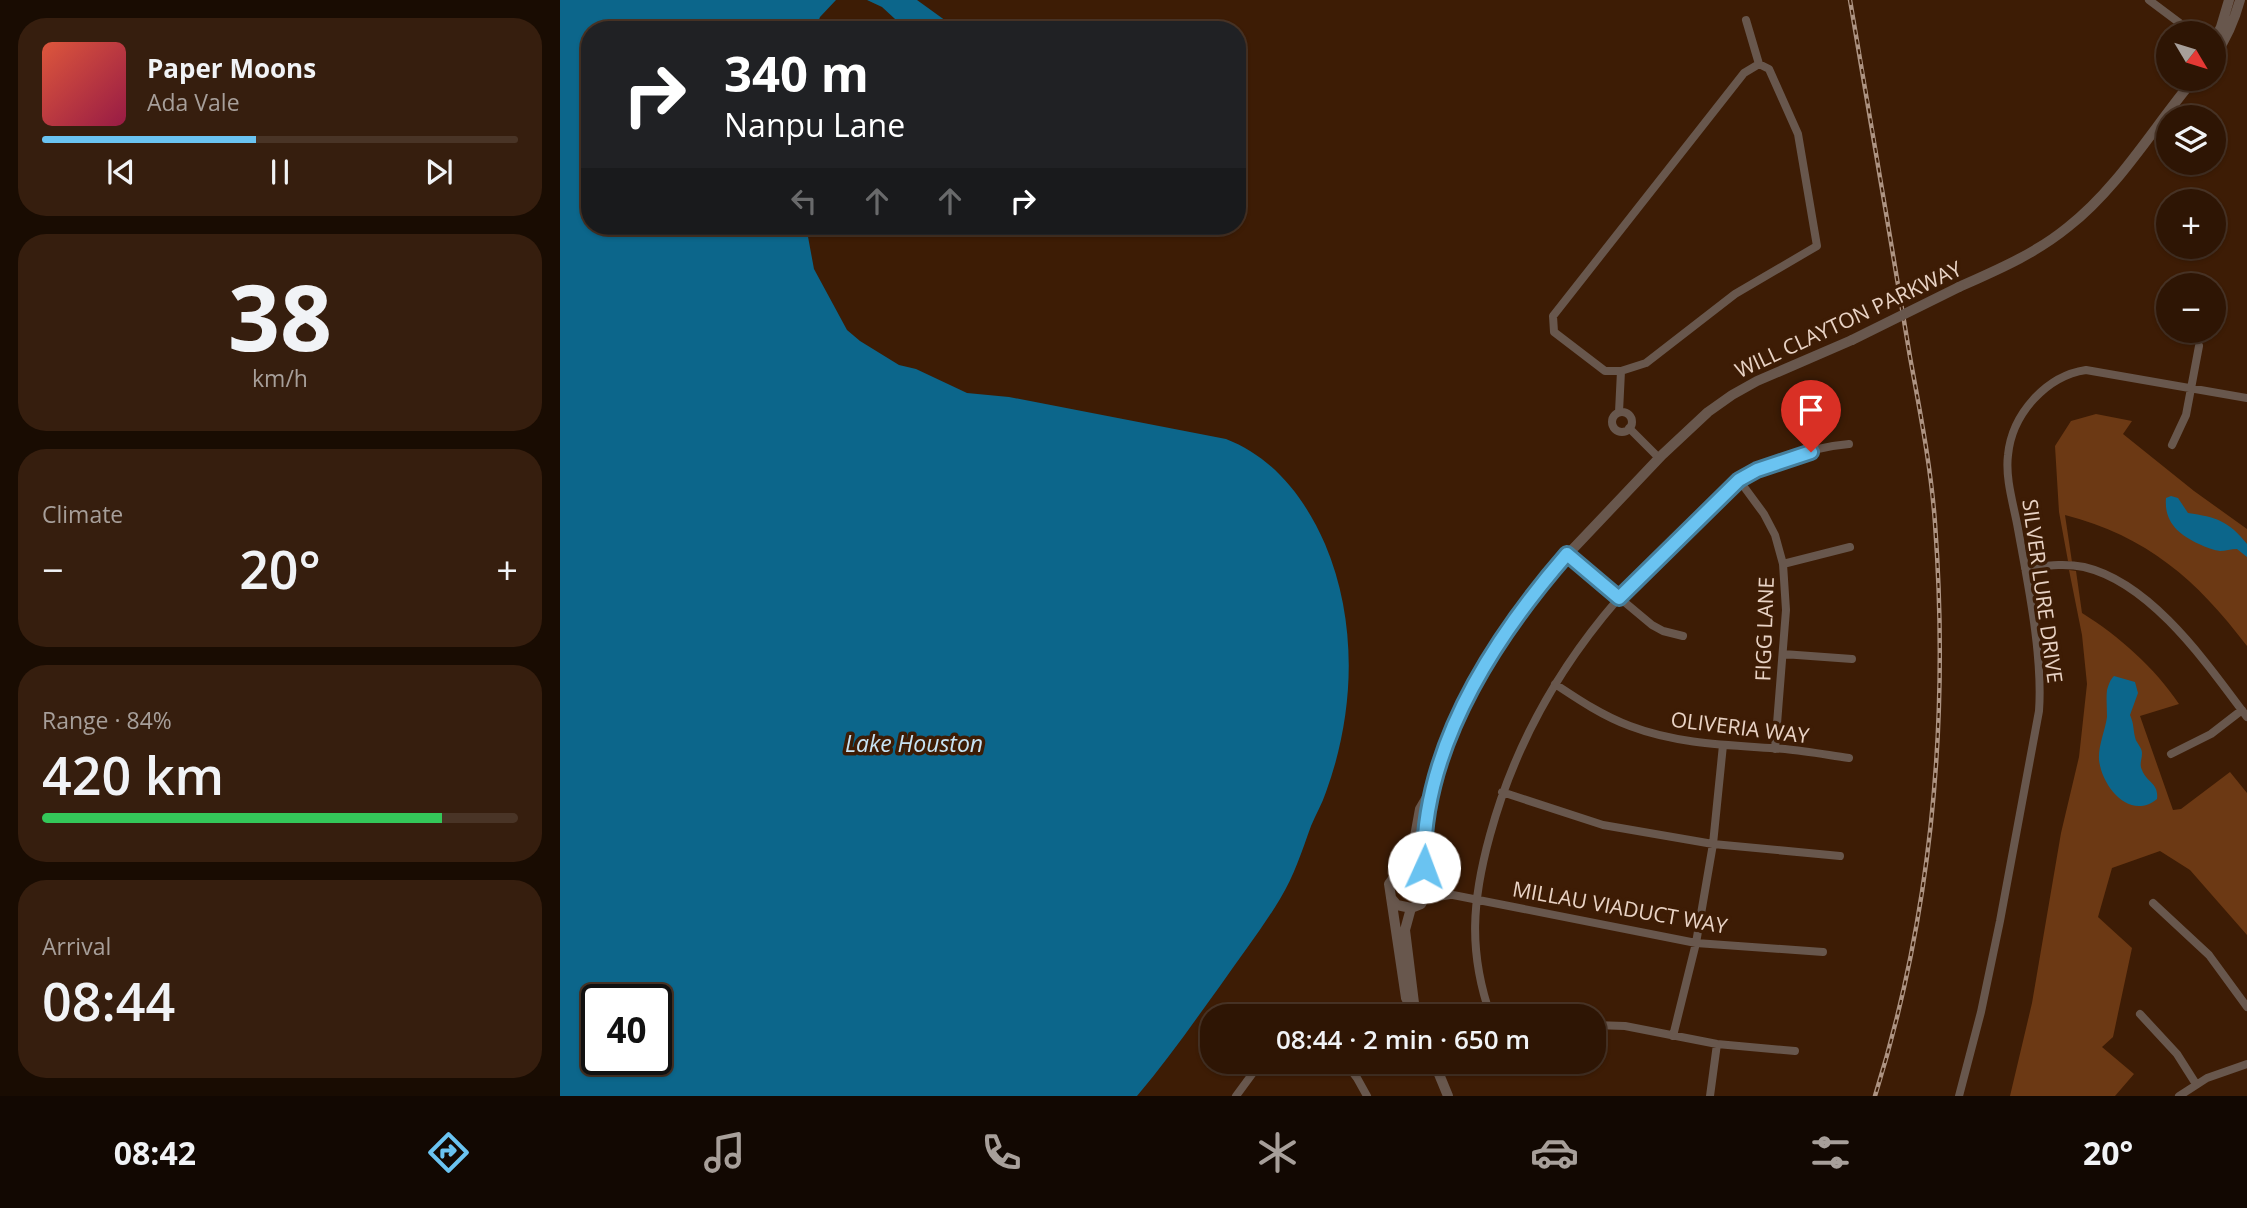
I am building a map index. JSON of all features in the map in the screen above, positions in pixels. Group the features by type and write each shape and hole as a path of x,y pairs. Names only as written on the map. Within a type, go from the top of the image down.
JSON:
{"street":[{"path":"2149,0 2177,21"},
{"path":"2223,21 2229,0"},
{"path":"2226,36 2232,27 2240,0"},
{"path":"1746,20 1759,64 1769,69 1798,134 1816,246 1735,294 1646,363 1621,372 1605,370 1554,332 1553,316 1744,73 1759,64"},
{"name":"WILL CLAYTON PARKWAY","path":"1399,871 1412,853 1420,808 1430,792 1455,724 1489,660 1532,596 1567,554 1659,458 1693,425 1732,395 1757,381 1852,340 2023,257 2078,218 2109,188 2185,91"},
{"path":"2172,445 2186,415 2199,346"},
{"name":"SILVER LURE DRIVE","path":"1959,1096 2000,921 2039,711 2039,679 2025,568 2009,475 2008,454 2018,423 2046,387 2064,375 2086,370 2247,398"},
{"path":"1619,412 1626,412 1632,423 1629,428 1620,432 1614,428 1612,419 1619,412 1621,372"},
{"path":"1629,428 1659,458"},
{"path":"1487,1004 1475,958 1473,929 1475,898 1482,863 1502,792 1530,729 1555,684 1619,598 1739,480 1757,470 1827,446 1849,444"},
{"name":"FIGG LANE","path":"1739,480 1753,496 1770,524 1783,564 1786,601 1775,749"},
{"path":"1783,564 1850,547"},
{"path":"1567,554 1653,625 1663,631 1683,636"},
{"path":"2025,568 2052,565 2082,567 2120,582 2170,623 2204,661 2244,714 2171,754"},
{"path":"1783,654 1852,659"},
{"name":"OLIVERIA WAY","path":"1555,684 1589,708 1629,726 1693,743 1849,758"},
{"path":"1673,1036 1696,943 1713,844 1723,745"},
{"name":"WILL CLAYTON PARKWAY","path":"1427,883 1424,843 1430,792"},
{"path":"1502,792 1603,825 1713,844 1840,856"},
{"path":"1409,1004 1389,884 1399,871 1415,870 1427,883 1425,899 1412,908 1405,930 1414,1004"},
{"name":"MILLAU VIADUCT WAY","path":"1427,883 1453,895"},
{"name":"MILLAU VIADUCT WAY","path":"1425,899 1453,895 1475,898 1696,943 1823,952"},
{"path":"1390,896 1397,905 1412,908"},
{"path":"2153,903 2209,955 2247,1007"},
{"path":"2140,1014 2178,1054 2196,1084"},
{"path":"1606,1025 1625,1026 1717,1044 1795,1051"},
{"path":"1710,1096 1717,1044"},
{"path":"2179,1096 2219,1072 2247,1064"},
{"path":"1236,1096 1252,1074"},
{"path":"1354,1074 1367,1096"},
{"path":"1439,1074 1448,1096"}],"shaded area":[{"path":"2096,414 2132,421 2123,434 2247,529 2247,646 2189,581 2145,548 2121,535 2065,515 2072,562 2068,561 2059,512 2055,446 2071,421"},
{"path":"2069,570 2076,571 2082,613 2135,654 2159,678 2179,704 2140,716 2173,810 2181,809 2230,772 2247,793 2247,935 2190,870 2160,851 2112,868 2098,917 2132,948 2113,1037 2102,1047 2134,1074 2115,1096 2010,1096 2032,1003 2061,833 2079,757 2087,684 2082,635"}],"water":[{"name":"Lake Houston","path":"560,0 836,0 818,21 581,21 581,235 808,235 814,269 847,330 899,365 916,369 967,393 1009,397 1226,439 1243,447 1273,468 1297,495 1317,527 1336,574 1347,636 1347,699 1336,762 1297,863 1280,899 1207,1004 1200,1004 1200,1014 1137,1096 560,1096"},
{"path":"867,0 917,0 946,21 897,21 882,7"},
{"path":"2166,498 2178,498 2188,513 2206,516 2228,525 2247,544 2247,557 2237,549 2220,551 2206,547 2179,531 2167,514"},
{"path":"2114,676 2135,682 2138,693 2130,715 2142,751 2141,768 2157,794 2157,799 2147,805 2137,806 2119,798 2101,770 2099,755 2107,717 2107,690"}],"railway":[{"path":"1850,0 1928,460 1939,595 1937,740 1923,884 1895,1026 1875,1096"}],"route":[{"path":"1424,867 1430,792 1455,724 1508,629 1567,554 1619,598 1739,480 1757,470 1811,452"}]}
